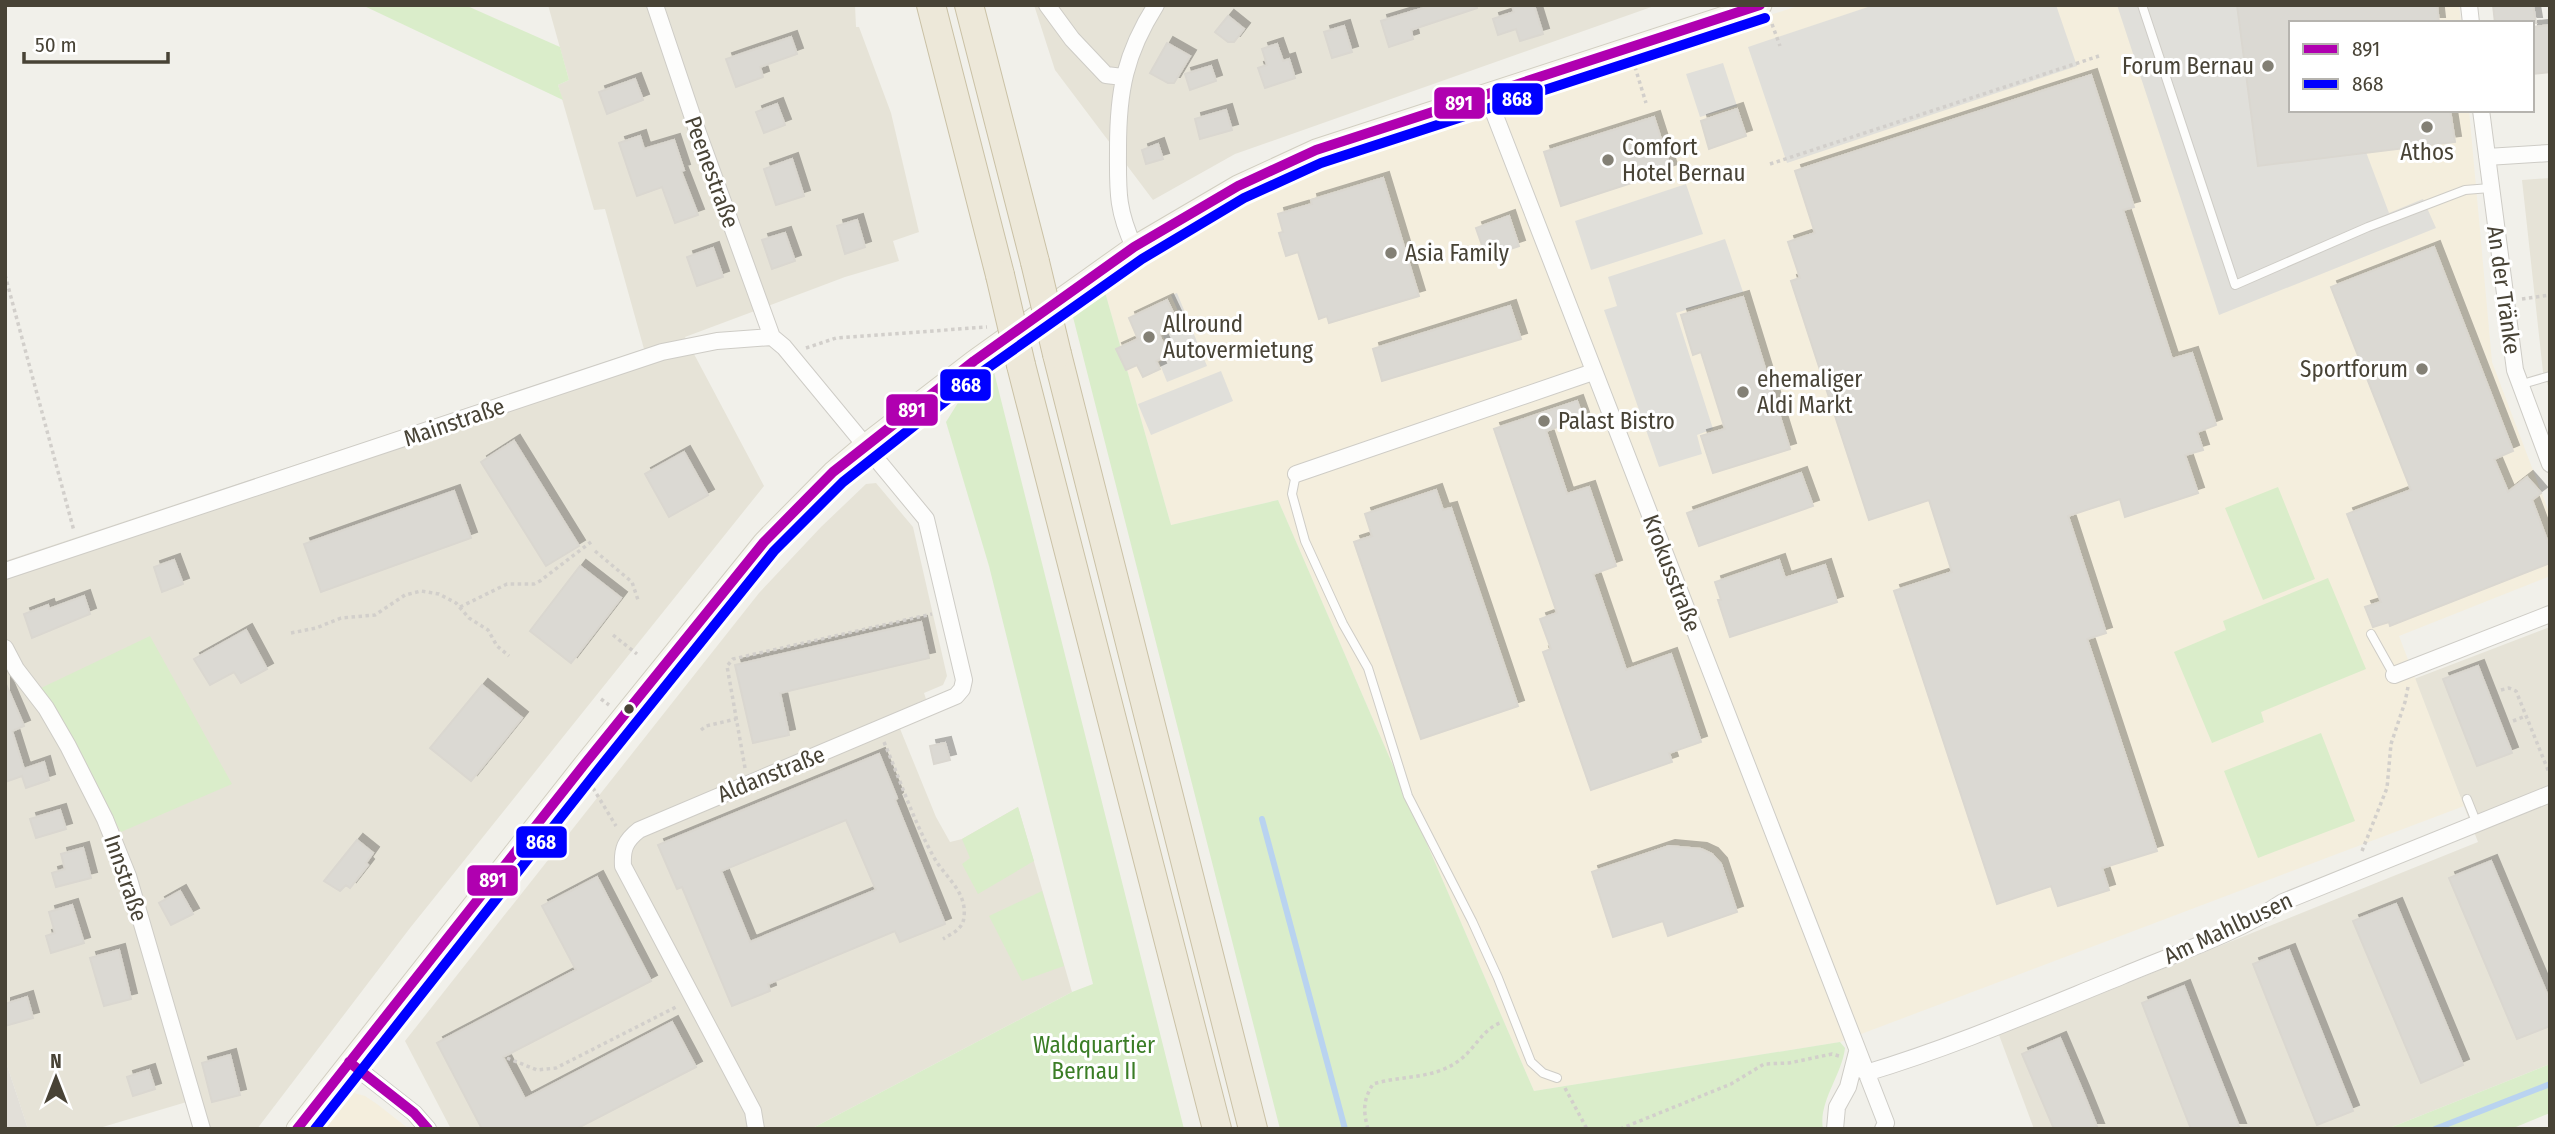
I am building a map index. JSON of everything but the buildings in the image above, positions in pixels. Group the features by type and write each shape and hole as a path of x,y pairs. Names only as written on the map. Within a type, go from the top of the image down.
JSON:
{"highway":[{"path":"931,5 1217,1129"},
{"path":"970,5 1253,1129"}],"main road":[{"path":"297,1129 764,542 833,472 974,361 1134,247 1238,186 1306,154 1487,95 1767,14"}],"street":[{"name":"Peenestraße","path":"655,5 701,143 772,337"},
{"path":"1047,5 1072,38 1106,75 1123,77"},
{"path":"1134,247 1123,224 1117,195 1118,112 1129,56 1156,5"},
{"name":"Krokusstraße","path":"1487,95 1886,1123 1883,1129"},
{"name":"An der Tränke","path":"2481,112 2512,351 2519,385 2550,464"},
{"path":"2487,157 2550,153"},
{"path":"772,337 789,353 865,445"},
{"name":"Mainstraße","path":"5,571 662,352 717,341 772,337"},
{"path":"1296,474 1593,372"},
{"name":"Aldanstraße","path":"756,1129 753,1111 623,866 622,850 628,839 639,830 936,706 957,696 962,689 963,670 929,527 920,510 865,445"},
{"path":"2394,675 2550,614"},
{"name":"Innstraße","path":"5,648 16,670 46,708 106,819 128,876 202,1129"},
{"name":"Am Mahlbusen","path":"1866,1073 2004,1023 2153,963 2256,920 2283,902 2549,797"},
{"path":"1835,1129 1837,1107 1848,1087 1857,1051"},
{"path":"349,1062 414,1112 428,1129"}],"lane":[{"path":"2142,5 2235,285 2368,227 2465,190 2490,188"},
{"path":"2519,385 2550,376"},
{"path":"1296,474 1292,494 1305,541 1343,624 1368,668 1408,796 1472,921 1531,1062 1543,1073 1557,1078"},
{"path":"2371,634 2394,675"},
{"path":"2467,799 2477,824"}],"path":[{"path":"1767,14 1780,46"},
{"path":"1770,164 2099,56"},
{"path":"1634,65 1646,103"},
{"path":"5,275 78,547"},
{"path":"2506,301 2550,295"},
{"path":"789,353 836,338 987,327"},
{"path":"460,607 507,584 540,582 591,542"},
{"path":"595,551 632,582 638,600"},
{"path":"291,633 316,628 341,618 375,615 405,595 421,591 439,594 460,607 469,618 488,630 497,646 509,656"},
{"path":"747,784 726,666 733,659 938,612"},
{"path":"613,635 637,654"},
{"path":"2362,870 2362,851 2387,788 2391,744 2405,702 2410,668"},
{"path":"2501,690 2509,688 2516,691 2550,775"},
{"path":"2513,721 2526,716"},
{"path":"701,730 706,726 736,719"},
{"path":"883,740 916,824 937,862 961,894 965,916 961,928 943,939"},
{"path":"593,788 616,826"},
{"path":"507,1058 537,1070 556,1068 684,1004"},
{"path":"1368,1129 1363,1109 1366,1095 1373,1084 1440,1071 1462,1058 1494,1025 1513,1018"},
{"path":"1620,1129 1731,1084 1764,1064 1789,1063 1857,1051"},
{"path":"1557,1078 1587,1129"}],"shaded area":[{"path":"548,5 855,5 856,27 859,27 891,113 919,232 893,241 899,261 845,277 685,337 764,486 410,928 257,1129 209,1129 200,1098 96,1129 28,1129 5,1059 5,561 644,349 605,209 594,210 558,85 569,80"},
{"path":"1034,5 1657,5 1235,154 1153,200 1055,70"},
{"path":"1801,5 2459,5 2461,21 2289,21 2289,112 2469,112 2492,362 2550,515 2550,576 2399,636 2464,806 1840,1042 1534,1091 1278,500 1171,525 1105,292 1104,280 1171,232 1316,157 1484,108"},
{"path":"1874,5 2056,5 2077,66 1787,163 1748,47"},
{"path":"2117,5 2237,5 2258,166 2366,152 2389,213 2423,199 2436,228 2219,315"},
{"path":"1723,63 1737,106 1700,117 1686,74"},
{"path":"2550,178 2550,391 2543,372 2522,180"},
{"path":"1686,184 1703,234 1591,270 1575,221"},
{"path":"1725,239 1743,292 1676,313 1713,429 1697,435 1702,454 1659,467 1604,310 1617,306 1608,277"},
{"path":"1177,293 1207,366 1167,382 1159,362 1172,356 1163,336 1185,327 1171,295"},
{"path":"1221,371 1233,401 1151,435 1138,404"},
{"path":"876,483 913,527 947,676 943,685 924,693 926,699 894,714 936,817 950,842 962,839 1018,807 1072,992 811,1129 451,1129 405,1041 759,593 866,484"},
{"path":"2550,627 2550,1064 2387,1129 2034,1129 1999,1035 2478,842 2414,679"},
{"path":"5,1059 28,1129 5,1129"},
{"path":"354,1093 365,1096 409,1129 328,1129"}],"green space":[{"path":"362,5 465,5 560,47 569,80 558,85 563,100"},
{"path":"1105,292 1171,525 1278,500 1534,1091 1840,1042 1845,1048 1824,1109 1823,1129 1280,1129 1073,317 1074,313"},
{"name":"Waldquartier Bernau II","path":"994,372 1184,1129 811,1129 1072,992 1093,984 989,566 946,422 964,393"},
{"path":"2278,487 2315,579 2263,600 2225,508"},
{"path":"2328,578 2366,669 2261,712 2264,722 2212,743 2174,652 2226,630 2223,621"},
{"path":"150,636 232,784 121,832 41,688"},
{"path":"2321,733 2355,821 2258,858 2224,771"},
{"path":"1018,807 1034,861 978,894 962,864 970,858 962,839"},
{"path":"1042,891 1064,966 1022,981 989,916"},
{"path":"2550,1064 2550,1113 2511,1129 2387,1129"}],"waterway":[{"path":"1262,819 1345,1129"},
{"path":"2435,1129 2550,1084"}],"transit line":[{"name":"891","path":"297,1129 587,761 764,542 833,472 974,361 1134,247 1238,186 1316,150 1760,5"},
{"name":"868","path":"315,1129 774,551 843,482 982,372 1142,259 1244,198 1321,163 1765,18"},
{"name":"891","path":"349,1062 414,1113 428,1129"}],"place":[{"name":"Forum Bernau","path":"2268,66"},
{"name":"Athos","path":"2427,127"},
{"name":"Comfort Hotel Bernau","path":"1608,160"},
{"name":"Asia Family","path":"1391,253"},
{"name":"Allround Autovermietung","path":"1149,337"},
{"name":"Sportforum","path":"2422,369"},
{"name":"ehemaliger Aldi Markt","path":"1743,392"},
{"name":"Palast Bistro","path":"1544,421"}]}
